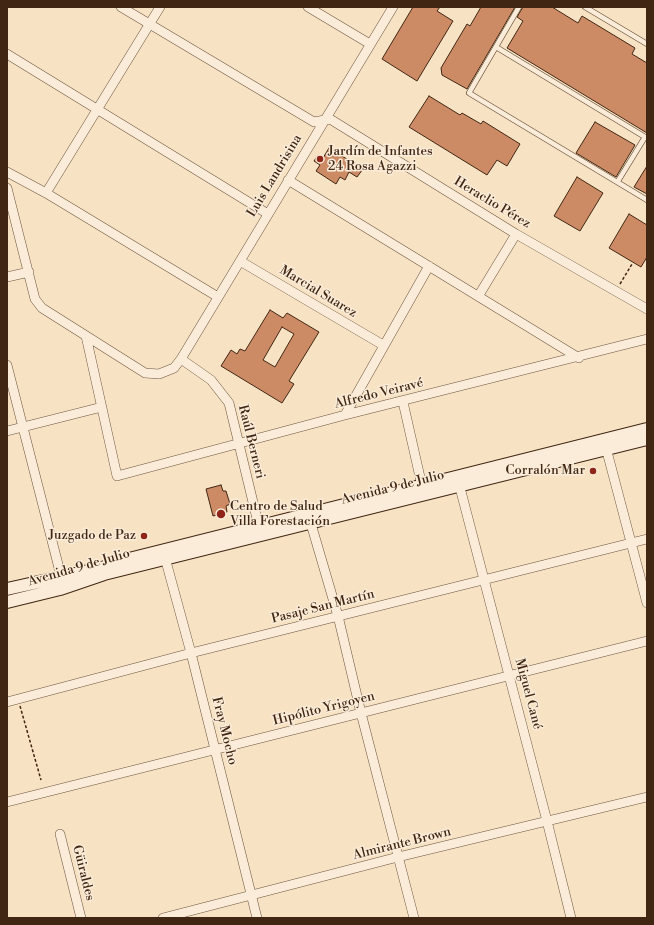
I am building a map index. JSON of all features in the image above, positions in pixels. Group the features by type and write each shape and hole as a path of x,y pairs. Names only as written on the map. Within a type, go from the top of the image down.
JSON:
{"main road":[{"name":"Avenida 9 de Julio","path":"605,445 647,429"},
{"name":"Avenida 9 de Julio","path":"7,589 61,576 164,555 605,445 647,439"},
{"name":"Avenida 9 de Julio","path":"7,602 259,527 310,519 422,486 458,481"}],"street":[{"name":"Heraclio Pérez","path":"121,7 314,122 330,119 516,234 647,309"},
{"path":"46,193 160,7"},
{"path":"308,7 370,44"},
{"name":"Luis Landrisina","path":"181,359 393,7"},
{"path":"7,54 268,214"},
{"path":"7,172 46,193 218,297"},
{"path":"288,180 428,266 479,295 579,358"},
{"path":"7,188 35,299 42,308 145,373 159,374 174,368 181,359"},
{"path":"479,295 516,234"},
{"name":"Marcial Suarez","path":"240,261 383,345"},
{"path":"345,416 428,266"},
{"path":"7,277 28,272"},
{"path":"7,431 102,408 86,336"},
{"name":"Alfredo Veiravé","path":"102,408 118,476 345,416 579,358 647,339"},
{"name":"Raúl Berneri","path":"181,359 210,380 229,403 259,527"},
{"path":"7,365 61,576"},
{"path":"403,402 422,486"},
{"path":"605,445 647,603"},
{"name":"Miguel Cané","path":"458,481 547,821 570,918"},
{"path":"310,519 338,616 361,713 414,918"},
{"name":"Pasaje San Martín","path":"7,702 191,653 484,579 647,540"},
{"name":"Fray Mocho","path":"164,555 216,750 257,918"},
{"name":"Hipólito Yrigoyen","path":"7,802 216,750 509,674 647,641"},
{"name":"Almirante Brown","path":"166,918 398,857 647,797"},
{"name":"Güiraldes","path":"60,834 81,918"}],"lane":[{"path":"519,7 469,93 618,181 647,200"},
{"path":"585,7 647,44"},
{"path":"496,47 645,137 618,181"}],"path":[{"path":"616,291 632,264"},
{"path":"18,699 41,780"}],"building":[{"path":"413,7 440,7 437,11 453,21 417,81 382,59"},
{"path":"481,7 515,7 467,89 442,75 441,68 467,24 470,26"},
{"path":"523,7 552,7 578,23 582,16 635,48 632,54 647,63 647,133 507,48 523,21 517,17"},
{"path":"429,96 460,115 462,113 481,124 483,121 520,144 507,166 497,160 487,175 409,127"},
{"path":"595,122 635,145 616,177 576,153"},
{"path":"329,148 363,169 357,177 349,172 345,180 340,177 336,184 316,171 320,165 314,161 318,155 323,158"},
{"path":"647,166 647,194 634,187"},
{"path":"577,177 603,193 580,231 554,216"},
{"path":"629,214 647,225 647,257 641,267 609,248"},
{"path":"270,310 283,318 287,313 319,332 289,381 294,384 282,403 221,366 231,350 237,354 240,349 245,351","holes":["282,327 294,334 275,367 263,360"]},
{"path":"221,485 223,491 226,491 230,504 226,506 227,512 213,516 206,489"}],"place":[{"name":"Jardín de Infantes 24 Rosa Agazzi","path":"320,159"},
{"name":"Corralón Mar","path":"593,471"},
{"name":"Centro de Salud Villa Forestación","path":"221,514"},
{"name":"Juzgado de Paz","path":"144,536"}]}
